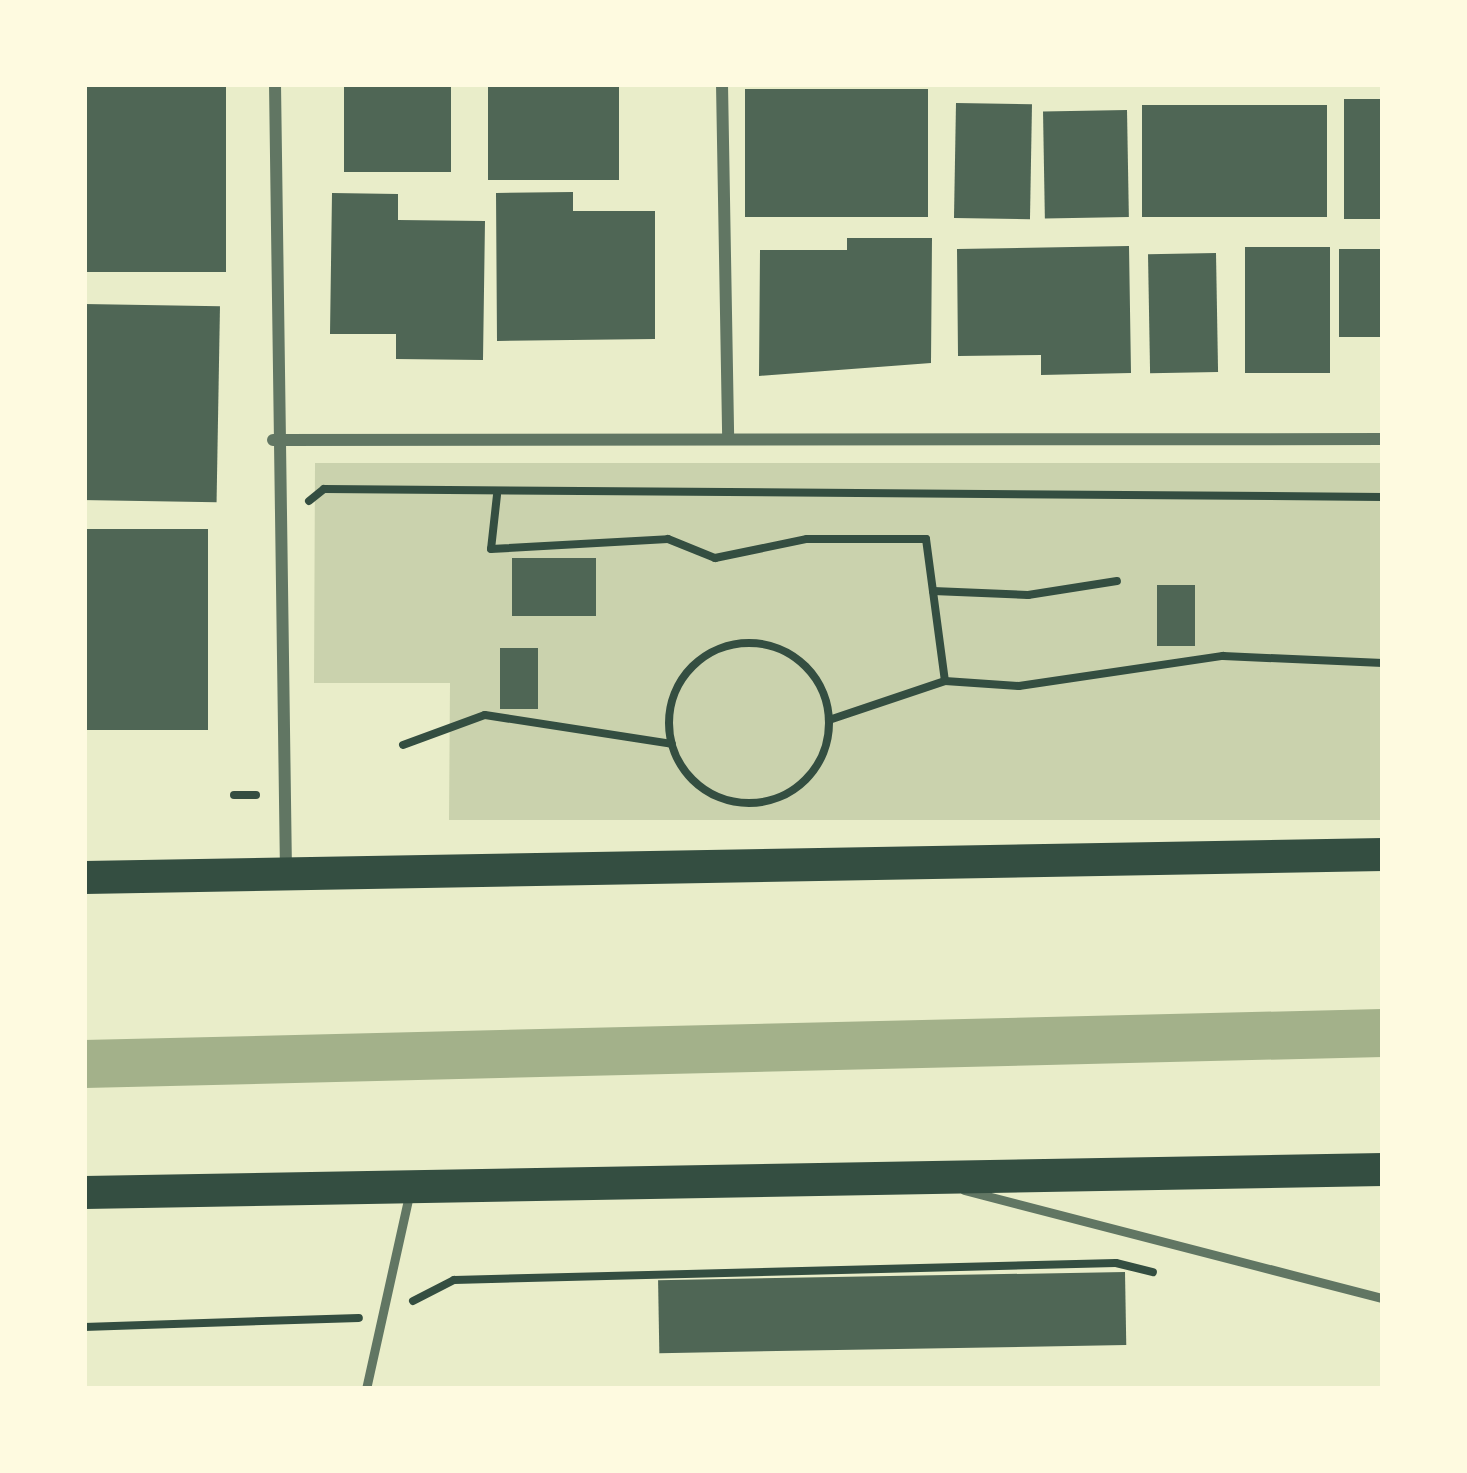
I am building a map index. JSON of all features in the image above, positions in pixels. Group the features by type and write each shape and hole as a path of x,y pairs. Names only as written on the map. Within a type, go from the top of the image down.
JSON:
{"highway":[{"path":"84,878 286,870 1383,854"},
{"path":"84,1192 410,1192 896,1172 1383,1169"}],"street":[{"path":"275,84 273,440 286,870"},
{"path":"722,84 728,436"},
{"path":"273,440 1383,439"}],"lane":[{"path":"896,1172 1383,1298"},
{"path":"366,1389 410,1192"}],"path":[{"path":"295,513 324,489 497,495 1383,497"},
{"path":"497,495 491,549 668,539 715,558 807,539 926,539 945,681"},
{"path":"933,591 1028,595 1117,581"},
{"path":"738,644 790,654 811,671 829,720 815,769 760,802 700,787 672,744 669,718 691,669 738,644"},
{"path":"829,720 945,681 1019,686 1223,656 1383,663"},
{"path":"403,745 485,715 672,744"},
{"path":"84,1327 382,1317 454,1280 1116,1263 1161,1273"}],"green space":[{"path":"315,463 1383,463 1383,820 449,820 450,683 314,683"}],"building":[{"path":"84,84 226,84 226,272 84,272"},
{"path":"344,84 451,84 451,172 344,172"},
{"path":"488,84 619,84 619,180 488,180"},
{"path":"745,89 928,89 928,217 745,217"},
{"path":"1344,99 1383,99 1383,219 1344,219"},
{"path":"956,103 1032,104 1030,219 954,218"},
{"path":"1142,105 1327,105 1327,217 1142,217"},
{"path":"1127,110 1129,217 1045,218 1043,111"},
{"path":"573,192 573,211 655,211 655,339 497,341 496,193"},
{"path":"332,193 398,194 398,220 485,221 483,360 396,359 396,334 330,334"},
{"path":"847,238 932,238 931,363 759,376 760,250 847,250"},
{"path":"1129,246 1131,373 1041,375 1041,355 958,356 957,249"},
{"path":"1245,247 1330,247 1330,373 1245,373"},
{"path":"1339,249 1383,249 1383,337 1339,337"},
{"path":"1216,253 1218,372 1150,373 1148,254"},
{"path":"84,304 220,306 217,502 84,500"},
{"path":"84,529 208,529 208,730 84,730"},
{"path":"512,558 596,558 596,616 512,616"},
{"path":"1157,585 1195,585 1195,646 1157,646"},
{"path":"500,648 538,648 538,709 500,709"},
{"path":"1125,1272 1126,1345 659,1353 658,1280"}],"waterway":[{"path":"84,1064 1383,1033"}]}
